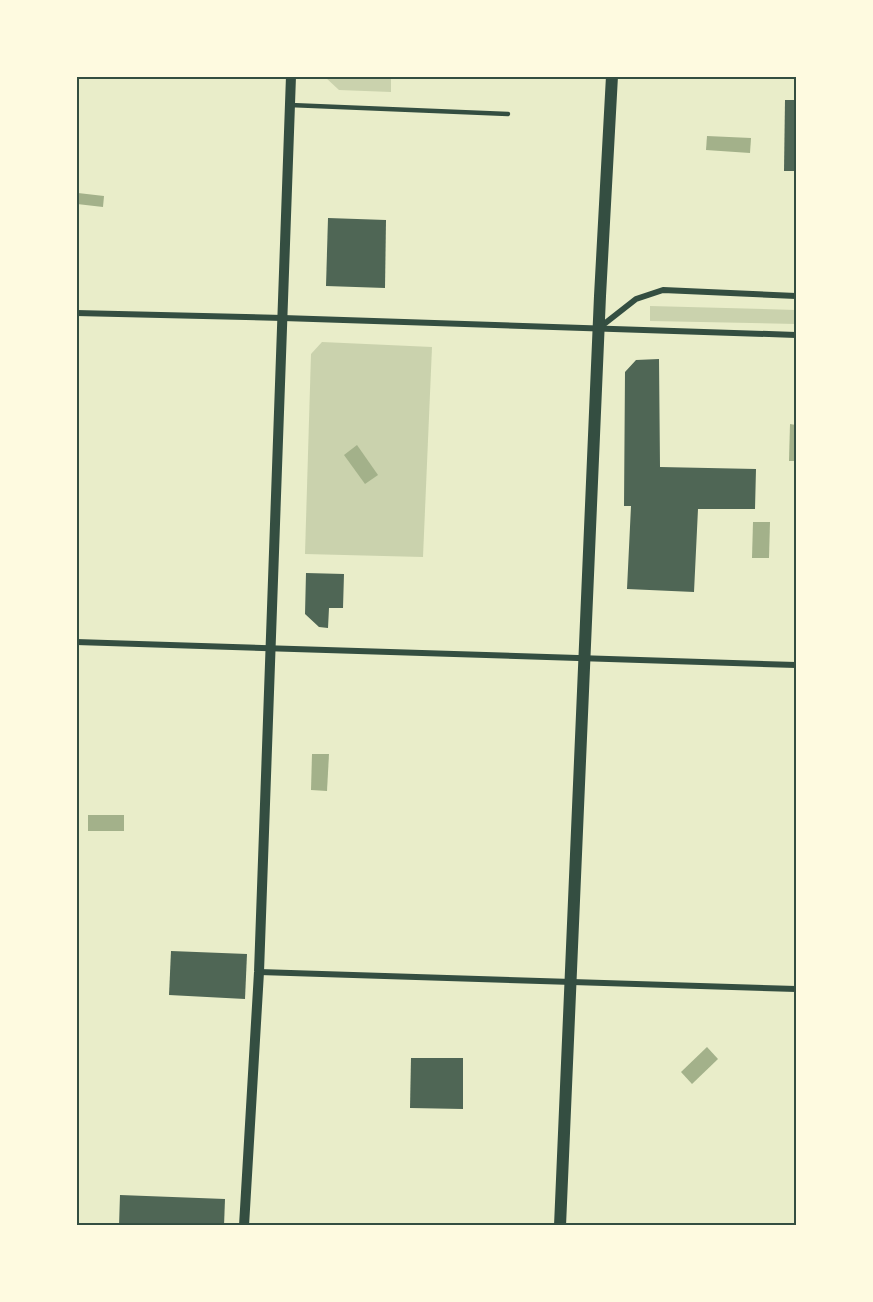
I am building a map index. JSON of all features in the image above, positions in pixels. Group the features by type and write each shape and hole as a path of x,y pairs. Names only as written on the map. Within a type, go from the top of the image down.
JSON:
{"main road":[{"path":"560,1226 612,76"}],"street":[{"path":"244,1226 259,972 291,76"},
{"path":"599,328 636,298 663,290 796,296"},
{"path":"76,313 796,335"},
{"path":"76,642 796,665"},
{"path":"259,972 796,989"}],"lane":[{"path":"290,105 508,114"}],"shaded area":[{"path":"325,77 391,77 391,92 339,90"},
{"path":"707,136 751,138 750,153 706,150"},
{"path":"78,193 104,196 103,207 77,204"},
{"path":"650,306 796,310 796,324 650,321"},
{"path":"322,342 432,347 423,557 305,554 311,354"},
{"path":"790,424 796,425 796,461 789,461"},
{"path":"357,445 378,475 365,484 344,455"},
{"path":"753,522 770,522 769,558 752,558"},
{"path":"312,754 329,754 327,791 311,790"},
{"path":"88,815 124,815 124,831 88,831"},
{"path":"707,1047 718,1059 692,1084 681,1072"}],"building":[{"path":"785,100 796,100 796,171 784,171"},
{"path":"328,218 386,220 385,288 326,286"},
{"path":"659,359 660,467 756,469 755,509 698,509 694,592 627,589 631,506 624,506 625,372 636,360"},
{"path":"306,573 344,574 343,608 329,608 328,628 319,627 305,614"},
{"path":"171,951 247,954 245,999 169,995"},
{"path":"411,1058 463,1058 463,1109 410,1108"},
{"path":"120,1195 225,1199 224,1226 119,1226"}]}
